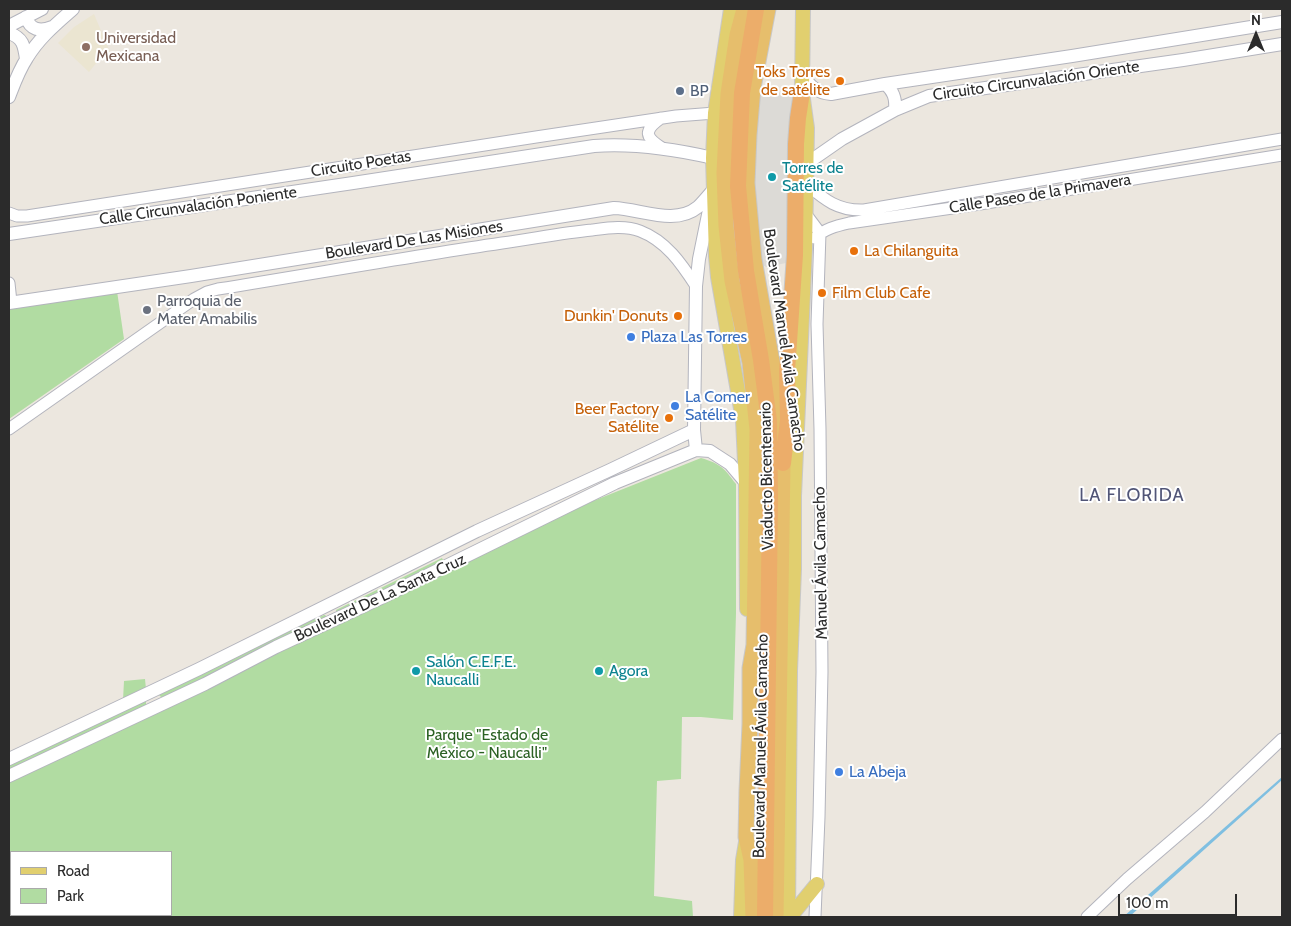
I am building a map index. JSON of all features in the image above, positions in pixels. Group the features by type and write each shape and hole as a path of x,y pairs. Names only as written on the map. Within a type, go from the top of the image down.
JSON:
{"highway":[{"name":"Boulevard Manuel Ávila Camacho","path":"744,9 737,35 728,94 724,173 726,226 732,281 750,363 757,429 754,644 750,668 746,837 751,860 753,917"},
{"name":"Viaducto Bicentenario","path":"756,9 742,93 738,186 746,271 769,420 770,498 765,917"},
{"name":"Boulevard Manuel Ávila Camacho","path":"768,9 753,88 749,135 748,183 754,259 776,384 783,463 776,917"},
{"path":"783,463 788,420 787,370 795,255 796,144 802,92"}],"main road":[{"path":"9,26 42,9"},
{"path":"9,97 26,59 43,36 73,9"},
{"name":"Boulevard Manuel Ávila Camacho","path":"731,9 715,113 713,190 718,277 743,420 750,668"},
{"name":"Boulevard Manuel Ávila Camacho","path":"789,917 790,671 794,570 794,496 805,249 807,128 802,92 803,9"},
{"path":"26,17 29,24 35,29 44,30 52,27"},
{"path":"802,73 814,89 824,94 831,94 1282,22"},
{"path":"9,32 16,35 21,41 26,59"},
{"name":"Circuito Circunvalación Oriente","path":"806,164 842,139 895,110 929,96 1282,44"},
{"path":"925,79 924,88 929,96"},
{"path":"885,84 894,94 895,110"},
{"name":"Calle Circunvalación Poniente","path":"9,234 594,146 627,144 662,148 713,158"},
{"path":"713,190 699,259 696,286 694,430 696,450 710,451 730,464 746,483"},
{"name":"Boulevard De Las Misiones","path":"10,303 201,275 614,208 670,216 682,215 699,206 713,190"},
{"name":"Boulevard De La Santa Cruz","path":"9,759 199,669 477,531 694,430"},
{"name":"Boulevard De La Santa Cruz","path":"9,776 205,684 276,647 616,483 696,450"},
{"name":"Boulevard Manuel Ávila Camacho","path":"741,917 743,860 746,837"},
{"path":"789,917 817,884"}],"street":[{"name":"Circuito Poetas","path":"9,213 17,216 27,216 661,118 715,113"},
{"path":"661,118 650,126 648,134 651,140 662,148"},
{"name":"Calle Paseo de la Primavera","path":"806,184 823,198 844,209 864,210 1282,139"},
{"name":"Calle Paseo de la Primavera","path":"805,249 820,233 837,225 1282,155"},
{"path":"350,166 353,183"},
{"path":"639,230 642,212"},
{"path":"805,213 820,233"},
{"name":"Boulevard De Las Misiones","path":"9,428 194,299 218,288 462,248 613,227 639,230 658,240 682,264 696,286"},
{"name":"Manuel Ávila Camacho","path":"815,917 822,672 817,324 820,233"},
{"path":"9,283 10,303"},
{"path":"1087,917 1127,879 1205,812 1282,739"}],"shaded area":[{"name":"Universidad Mexicana","path":"94,14 110,52 98,61 89,72 58,43 74,27"},
{"name":"Torres de Satélite","path":"759,92 795,93 790,258 786,263 766,267 760,263 752,192"}],"green space":[{"path":"117,291 124,339 9,419 9,308"},
{"name":"Parque \"Estado de México - Naucalli\"","path":"701,458 722,467 736,484 736,613 733,720 682,717 681,779 657,781 654,896 692,901 693,917 9,917 9,781 593,501"},
{"path":"442,558 444,562 337,613 336,610"},
{"path":"324,615 327,617 326,620 164,697 159,695 299,626"},
{"path":"145,679 146,689 123,700 124,681"},
{"path":"144,701 146,706 9,772 9,764"}],"water":[{"path":"1282,777 1282,780 1129,917 1123,917"}],"place":[{"name":"Universidad Mexicana","path":"86,47"},
{"name":"Toks Torres de satélite","path":"840,81"},
{"name":"BP","path":"680,91"},
{"name":"Torres de Satélite","path":"772,177"},
{"name":"La Chilanguita","path":"854,251"},
{"name":"Film Club Cafe","path":"822,293"},
{"name":"Parroquia de Mater Amabilis","path":"147,310"},
{"name":"Dunkin' Donuts","path":"678,316"},
{"name":"Plaza Las Torres","path":"631,337"},
{"name":"La Comer Satélite","path":"675,406"},
{"name":"Beer Factory Satélite","path":"669,418"},
{"name":"Salón C.E.F.E. Naucalli","path":"416,671"},
{"name":"Agora","path":"599,671"},
{"name":"La Abeja","path":"839,772"}],"district":[{"name":"LA FLORIDA","path":"1132,496"}]}
